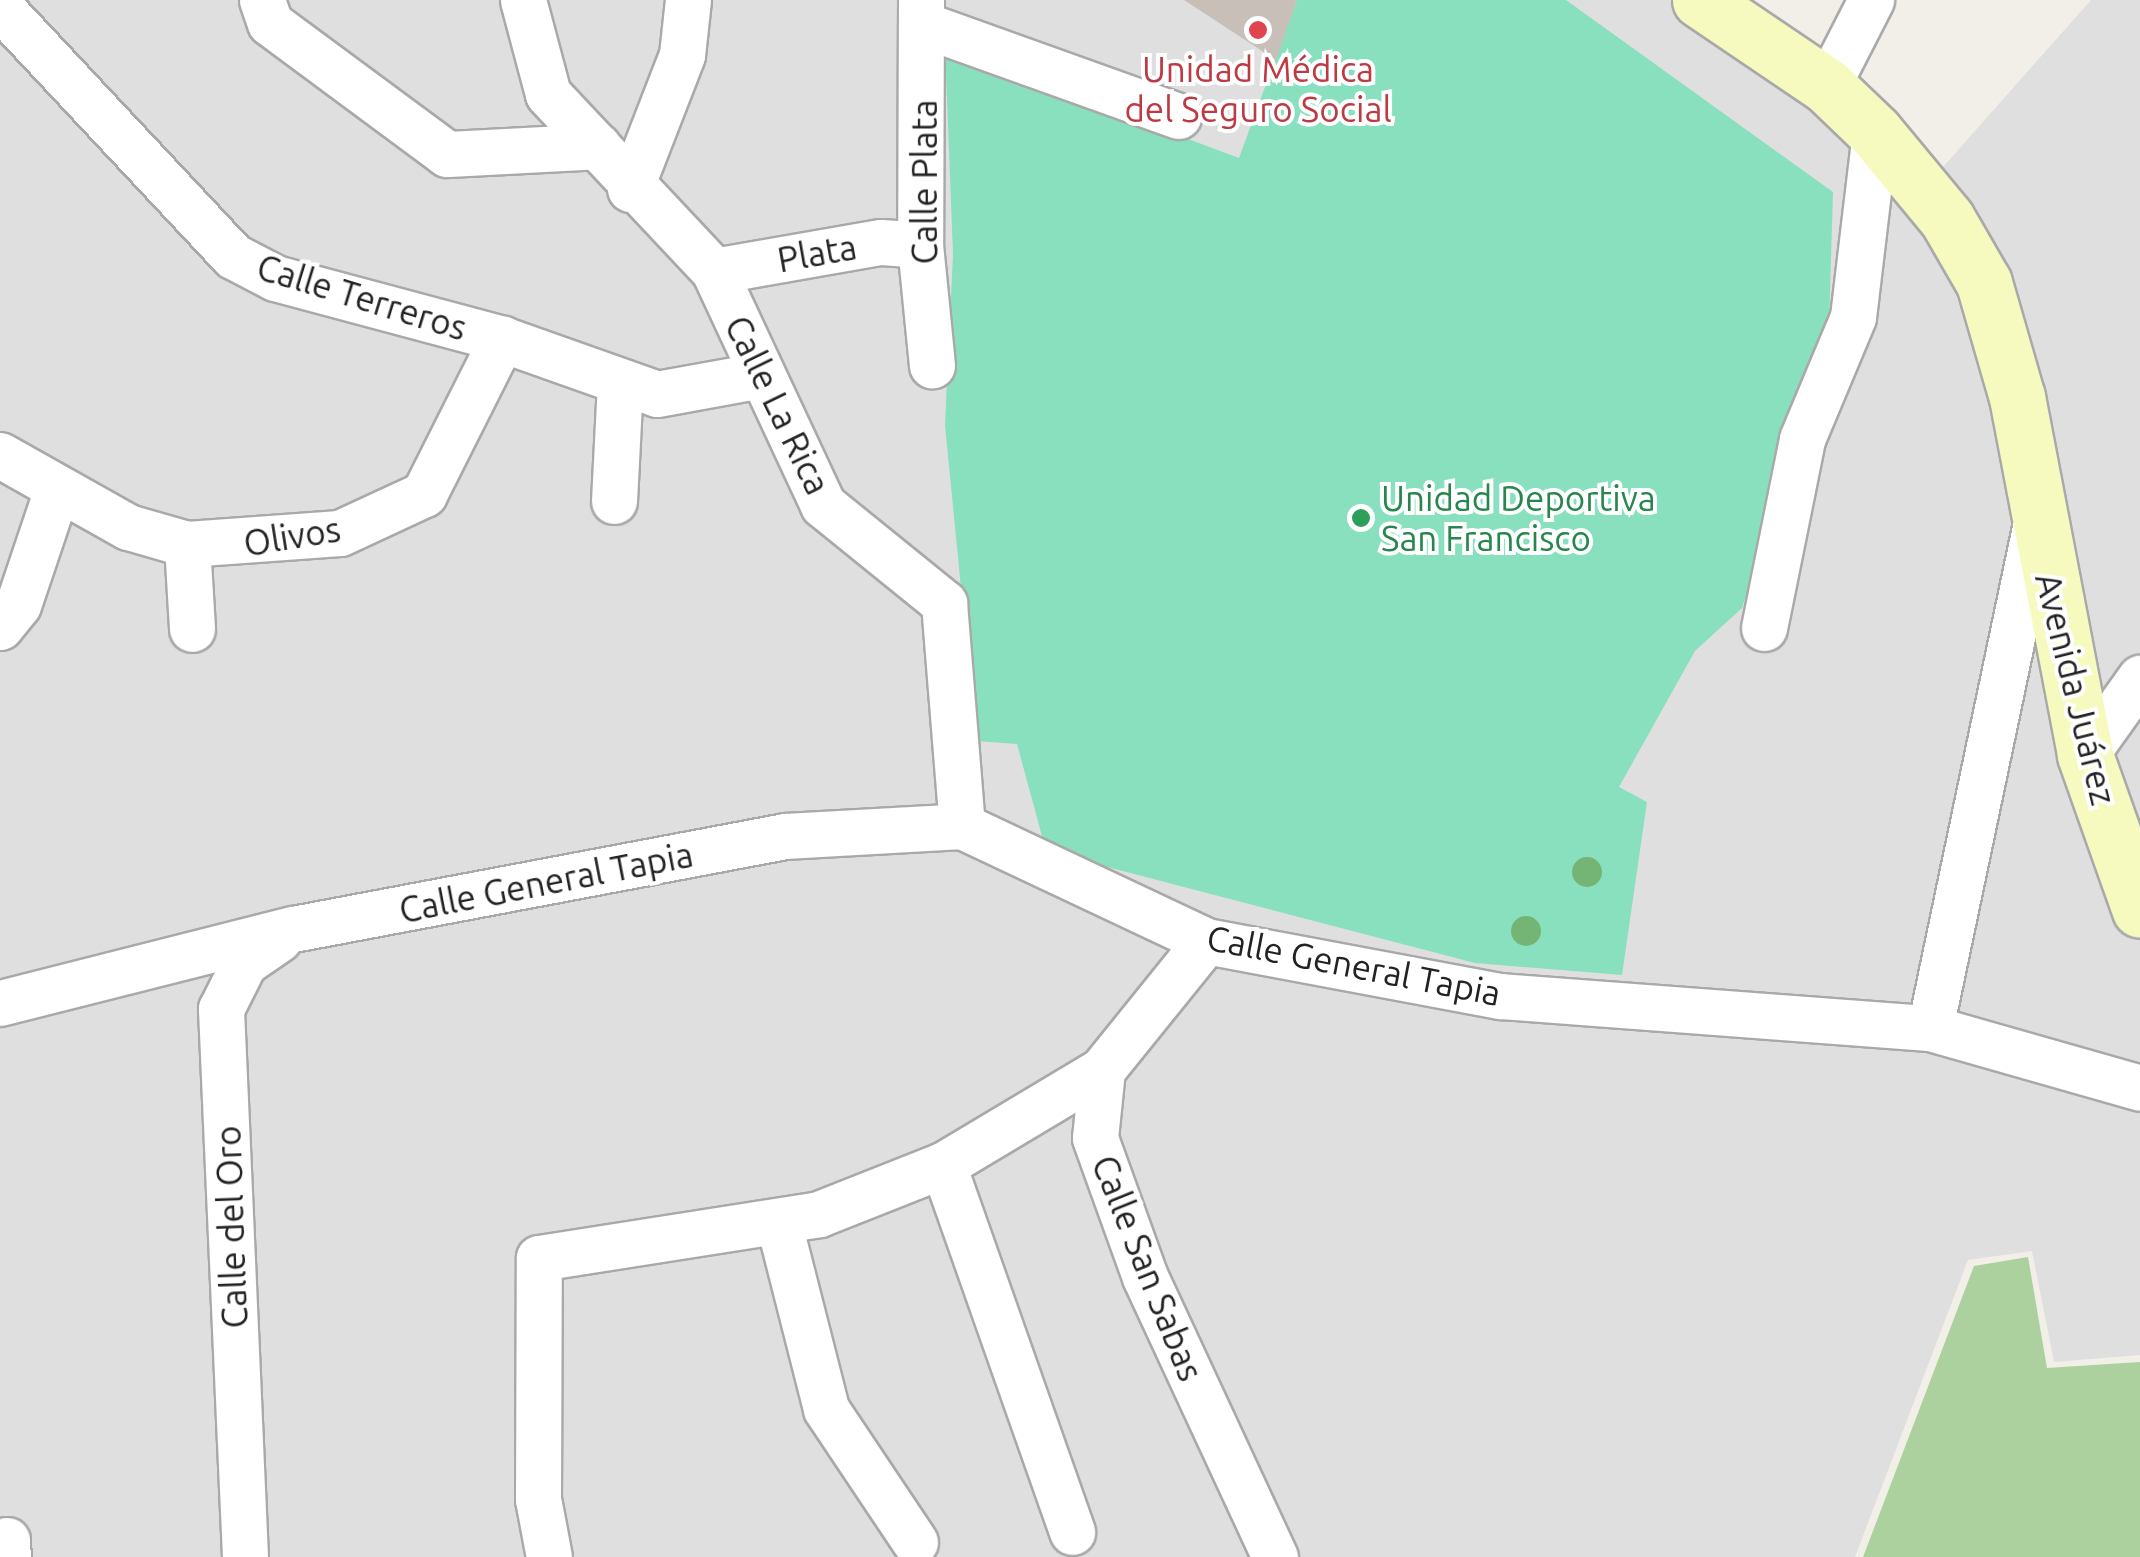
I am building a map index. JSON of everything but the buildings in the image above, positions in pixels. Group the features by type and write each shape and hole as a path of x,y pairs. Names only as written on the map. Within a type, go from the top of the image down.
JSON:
{"main road":[{"name":"Avenida Juárez","path":"1700,0 1827,86 1875,132 1948,219 1984,283 2017,396 2036,524 2086,754 2140,910"}],"street":[{"path":"262,0 270,22 446,154 598,146"},
{"name":"Calle La Rica","path":"523,0 548,94 598,146 630,189 714,271 823,505 944,603 962,826"},
{"path":"630,189 682,55 688,0"},
{"path":"1827,86 1871,0"},
{"name":"Calle Terreros","path":"0,7 233,256 275,278 502,340 657,394 762,375"},
{"path":"924,13 1178,116"},
{"name":"Calle Plata","path":"924,13 920,245 932,365"},
{"path":"1764,628 1802,439 1853,317 1875,132"},
{"name":"Plata","path":"714,271 882,242 920,245"},
{"name":"Olivos","path":"0,455 128,528 187,544 340,534 424,494 502,340"},
{"path":"614,501 620,382"},
{"path":"0,627 18,605 57,489"},
{"path":"1930,1028 2036,524"},
{"path":"187,544 192,629"},
{"path":"2086,754 2140,678"},
{"name":"Calle General Tapia","path":"0,1003 293,929 786,836 962,826 1206,941 1501,996 1930,1028 2140,1088"},
{"name":"Calle del Oro","path":"244,1557 221,1009 244,963 293,929"},
{"path":"549,1557 538,1499 540,1258 779,1224 943,1164 1102,1070 1206,941"},
{"name":"Calle San Sabas","path":"1102,1070 1095,1138 1145,1278 1275,1557"},
{"path":"943,1164 1072,1532"},
{"path":"779,1224 826,1409 915,1542"}],"shaded area":[{"path":"0,0 1722,0 1943,167 2091,0 2140,0 2140,1355 2054,1362 2032,1251 1968,1260 1855,1557 0,1557"}],"green space":[{"name":"Unidad Deportiva San Francisco","path":"1297,0 1566,0 1833,192 1829,327 1742,608 1695,651 1619,787 1647,802 1622,975 1475,963 1046,851 1017,744 976,741 945,425 953,254 945,48 1239,158"},
{"path":"2028,1257 2047,1368 2140,1362 2140,1557 1863,1557 1974,1266"}],"place":[{"name":"Unidad Médica del Seguro Social","path":"1258,30"},
{"name":"Unidad Deportiva San Francisco","path":"1361,518"}]}
